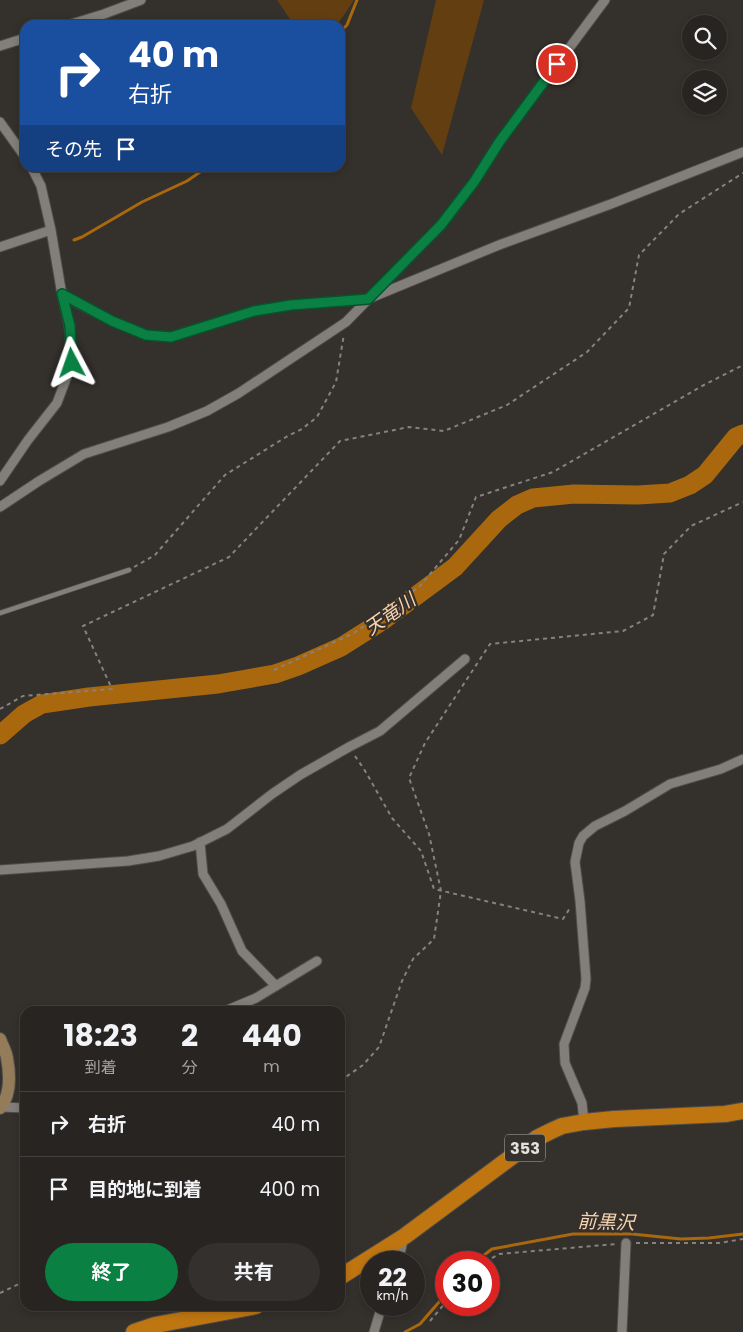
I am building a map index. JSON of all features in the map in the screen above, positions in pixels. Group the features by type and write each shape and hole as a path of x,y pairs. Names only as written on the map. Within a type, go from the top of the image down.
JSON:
{"highway":[{"name":"353","path":"345,1274 404,1236 537,1138 562,1126 614,1119 725,1114 743,1111"},
{"path":"134,1332 162,1324 230,1311"}],"street":[{"path":"84,20 141,0"},
{"path":"0,507 38,481 84,454 168,427 207,411 239,393 346,322 441,225 474,182 500,141 606,0"},
{"path":"0,46 20,40"},
{"path":"0,122 20,149"},
{"path":"62,294 112,321 146,335 171,337 254,311 291,305 368,299 498,245 603,207 743,152"},
{"path":"0,481 28,440 57,404 72,363 70,326 62,294 51,230 41,186 34,172"},
{"path":"0,247 51,230"},
{"path":"0,870 128,861 159,856 193,846 227,829 300,775 380,731 464,659"},
{"path":"584,1122 582,1103 565,1063 564,1052 564,1044 585,988 586,979 576,862 579,842 595,826 625,811 670,784 721,769 743,759"},
{"path":"200,842 203,874 221,904 242,951 276,986"},
{"path":"237,1006 256,998 317,961"},
{"path":"0,1039 7,1057 9,1086 5,1107"},
{"path":"5,1107 20,1102"},
{"path":"5,1107 20,1108"},
{"path":"401,1251 404,1236"},
{"path":"622,1332 626,1243"},
{"path":"374,1332 379,1316"}],"lane":[{"path":"0,613 129,570"}],"path":[{"path":"0,709 23,696 112,689 83,626 229,557 340,441 410,428 444,431 508,405 587,352 629,308 640,254 679,214 743,173"},
{"path":"129,570 155,555 225,476 302,428 316,417 336,382 346,322"},
{"path":"274,670 354,633 419,587 459,540 476,497 553,472 702,386 743,365"},
{"path":"345,1077 362,1065 379,1048 402,981 413,959 434,938 441,891 429,834 409,778 425,743 490,644 623,632 653,615 664,554 691,526 743,502"},
{"path":"348,747 364,769 392,818 420,851 434,889 562,919 570,909 570,901"},
{"path":"500,1254 626,1243 719,1243 743,1239"},
{"path":"0,1293 20,1283"},
{"path":"430,1321 435,1315"}],"shaded area":[{"path":"277,0 354,0 340,20 291,20"},
{"path":"436,0 484,0 442,155 411,108"}],"waterway":[{"path":"345,27 357,0"},
{"path":"74,240 142,202 187,181 200,172"},
{"name":"天竜川","path":"0,735 24,714 42,704 89,697 218,684 275,674 298,666 341,647 382,621 455,567 499,519 517,505 533,498 574,494 638,495 670,493 690,485 705,475 736,437 743,434"},
{"name":"前黒沢","path":"489,1251 573,1234 632,1234 681,1239 743,1234"},
{"name":"前黒沢","path":"405,1332 420,1324 435,1307"}],"route":[{"path":"72,363 70,326 62,294 112,321 146,335 171,337 254,311 291,305 368,299 441,225 474,182 500,141 557,64"}]}
